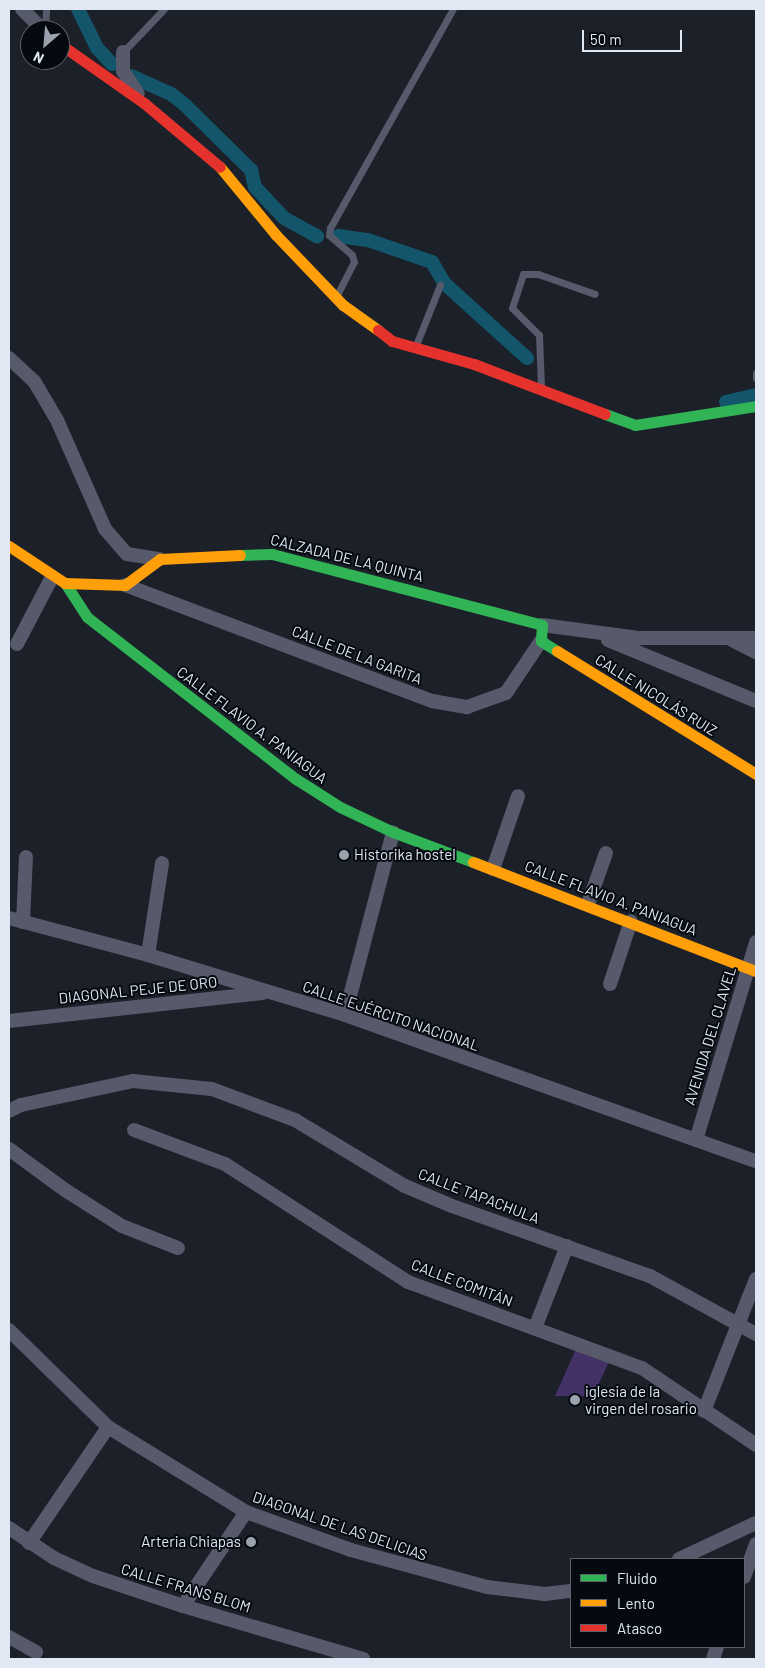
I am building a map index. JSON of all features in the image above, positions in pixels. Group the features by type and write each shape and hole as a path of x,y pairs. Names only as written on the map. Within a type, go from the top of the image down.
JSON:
{"street":[{"path":"22,9 34,20"},
{"path":"70,51 144,103 226,172 276,235 335,297 392,341 474,364 635,425 756,406"},
{"path":"123,52 123,71 144,103"},
{"name":"CALZADA DE LA QUINTA","path":"9,358 34,381 57,420 105,528 127,554 160,559 272,554 542,625 594,634 729,639 756,638"},
{"name":"CALLE DE LA GARITA","path":"9,546 52,577 65,583 125,585 432,701 466,707 506,693 541,641"},
{"path":"125,585 160,559"},
{"path":"17,644 52,577"},
{"name":"CALLE FLAVIO A. PANIAGUA","path":"65,583 87,617 296,779 340,807 393,832 588,904 752,969"},
{"path":"541,641 542,625"},
{"path":"594,634 756,701"},
{"path":"729,639 756,652"},
{"name":"CALLE NICOLÁS RUIZ","path":"541,641 756,774"},
{"path":"493,869 518,796"},
{"path":"345,1015 393,832"},
{"path":"588,904 606,853"},
{"path":"23,922 26,857"},
{"path":"148,955 162,863"},
{"name":"CALLE EJÉRCITO NACIONAL","path":"9,918 148,955 345,1015 756,1162"},
{"path":"610,984 631,921"},
{"name":"AVENIDA DEL CLAVEL","path":"696,1140 752,969 756,942"},
{"name":"DIAGONAL PEJE DE ORO","path":"9,1021 271,992"},
{"name":"CALLE TAPACHULA","path":"9,1111 21,1105 133,1081 212,1089 295,1120 405,1186 452,1206 650,1276 756,1334"},
{"name":"CALLE COMITÁN","path":"134,1130 225,1164 408,1282 642,1368 756,1444"},
{"path":"9,1149 65,1190 122,1226 178,1248"},
{"path":"535,1328 567,1246"},
{"path":"704,1410 756,1279"},
{"name":"DIAGONAL DE LAS DELICIAS","path":"9,1330 108,1427 246,1512 351,1550 487,1588 545,1594 570,1591"},
{"path":"29,1543 108,1427"},
{"path":"183,1606 246,1512"},
{"path":"681,1558 756,1523"},
{"name":"CALLE FRANS BLOM","path":"9,1528 29,1543 93,1576 183,1606 363,1659"},
{"path":"745,1574 756,1544"},
{"path":"9,1637 36,1652"}],"lane":[{"path":"123,52 164,9"},
{"path":"335,297 354,262 352,255 329,234 330,228 453,9"},
{"path":"542,390 538,335 512,308 523,274 538,274 595,294"},
{"path":"415,348 440,285"},
{"path":"756,373 756,378"}],"shaded area":[{"path":"576,1349 609,1362 593,1396 555,1396"}],"waterway":[{"path":"78,9 97,48 112,64"},
{"path":"131,76 171,94 185,105 251,170 255,187 284,218 317,236"},
{"path":"338,236 368,240 432,262 444,283 527,358"},
{"path":"726,402 756,395"}],"traffic: fast":[{"path":"605,414 635,425 756,406"},
{"path":"240,555 272,554 542,625 541,641 557,651"},
{"path":"65,583 87,617 296,779 340,807 393,832 473,862"}],"traffic: slow":[{"path":"220,167 276,235 343,305 378,330"},
{"path":"9,546 65,583 125,585 160,559 240,555"},
{"path":"557,651 756,774"},
{"path":"473,862 756,971"}],"traffic: jam":[{"path":"70,51 144,103 220,167"},
{"path":"378,330 392,341 474,364 605,414"}],"place":[{"name":"Historika hostel","path":"344,855"},
{"name":"iglesia de la virgen del rosario","path":"575,1400"},
{"name":"Arteria Chiapas","path":"251,1542"}]}
